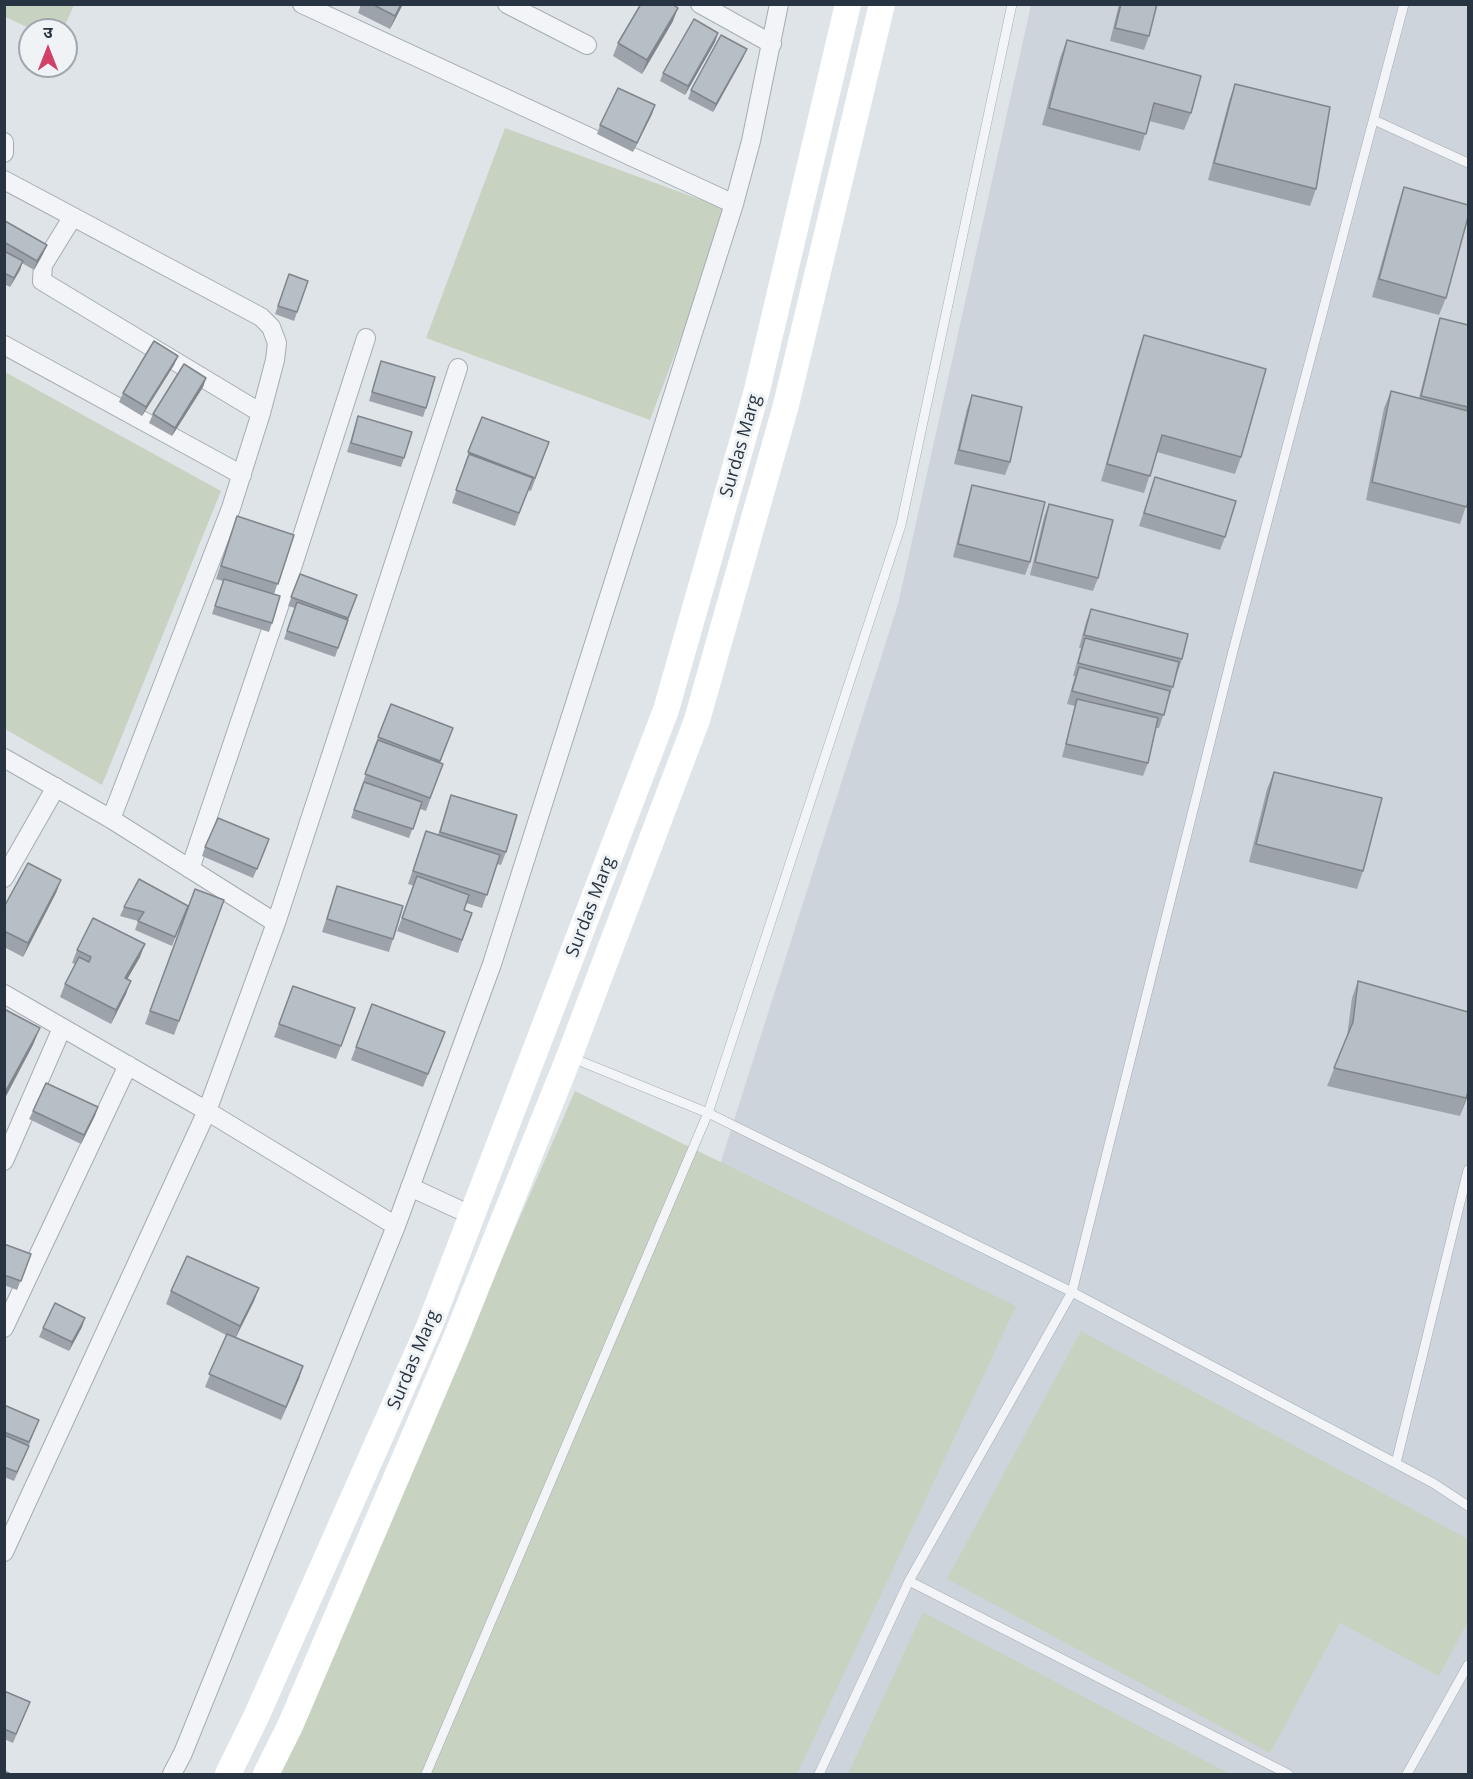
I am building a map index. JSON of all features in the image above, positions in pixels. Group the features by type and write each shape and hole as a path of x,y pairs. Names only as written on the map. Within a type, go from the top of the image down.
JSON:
{"main road":[{"name":"Surdas Marg","path":"228,1774 256,1717 429,1327 666,710 757,390 848,4"},
{"name":"Surdas Marg","path":"266,1774 290,1726 456,1338 568,1057 697,720 786,405 882,4"},
{"path":"538,1044 568,1057"}],"street":[{"path":"302,4 734,204"},
{"path":"507,4 587,45"},
{"path":"700,4 772,44"},
{"path":"172,1774 183,1753 396,1226 492,964 734,204 751,141 779,4"},
{"path":"4,142 4,153"},
{"path":"4,180 261,317 271,327 277,343 275,360 261,413 242,475 111,819"},
{"path":"72,218 43,265 42,281 261,413"},
{"path":"190,869 290,574 366,338"},
{"path":"4,345 242,475"},
{"path":"4,1552 207,1111 276,923 458,368"},
{"path":"4,758 111,819 276,923"},
{"path":"4,878 56,787"},
{"path":"4,994 207,1111 396,1226"},
{"path":"6,1155 63,1028"},
{"path":"4,1328 128,1065"},
{"path":"410,1187 473,1216"}],"lane":[{"path":"426,1774 708,1113 901,525 1012,4"},
{"path":"819,1774 909,1581 1072,1292 1233,651 1404,4"},
{"path":"1374,120 1468,163"},
{"path":"568,1057 708,1113 1072,1292 1396,1463 1468,1506"},
{"path":"1396,1463 1468,1170"},
{"path":"909,1581 1288,1774"},
{"path":"1407,1774 1468,1665"}],"shaded area":[{"path":"1031,5 1468,5 1468,1774 455,1774 709,1199 898,604"}],"green space":[{"path":"5,4 74,5 68,18 18,18 18,23 5,17"},
{"path":"505,128 729,210 650,420 426,338"},
{"path":"5,372 221,491 102,785 5,729"},
{"path":"575,1091 1016,1306 797,1774 277,1774"},
{"path":"1081,1331 1468,1539 1468,1621 1439,1676 1340,1623 1270,1753 947,1579"},
{"path":"923,1612 1230,1774 848,1774"}],"building":[{"path":"372,4 401,4 395,16"},
{"path":"641,4 672,4 678,8 647,60 618,43"},
{"path":"1121,4 1157,4 1149,36 1115,28"},
{"path":"694,19 718,33 688,86 663,73"},
{"path":"721,35 747,49 716,104 691,90"},
{"path":"1067,40 1201,76 1191,113 1154,103 1146,134 1049,108"},
{"path":"1235,84 1330,107 1316,189 1214,163"},
{"path":"618,88 655,105 637,143 600,125"},
{"path":"1404,187 1468,205 1468,217 1446,298 1379,279"},
{"path":"5,221 47,245 37,261 4,242"},
{"path":"4,251 23,261 14,278 4,273"},
{"path":"289,274 308,281 297,312 278,306"},
{"path":"1440,318 1468,325 1468,407 1421,396"},
{"path":"1144,335 1266,369 1241,457 1162,435 1150,476 1107,464"},
{"path":"154,341 178,356 146,407 123,393"},
{"path":"381,361 435,377 426,408 372,392"},
{"path":"184,364 206,378 175,428 153,414"},
{"path":"1391,391 1468,411 1467,507 1372,482"},
{"path":"972,395 1022,407 1010,462 959,450"},
{"path":"358,416 412,432 404,458 351,443"},
{"path":"482,417 549,442 535,478 468,452"},
{"path":"469,454 533,478 519,513 456,490"},
{"path":"1155,477 1236,501 1225,537 1144,513"},
{"path":"972,485 1045,502 1030,562 958,544"},
{"path":"1049,504 1113,520 1098,578 1035,562"},
{"path":"237,516 294,535 278,584 221,566"},
{"path":"300,574 357,595 348,618 291,597"},
{"path":"224,579 280,596 272,623 215,606"},
{"path":"297,602 348,620 338,648 287,631"},
{"path":"1091,609 1188,634 1182,659 1084,635"},
{"path":"1085,638 1179,662 1173,687 1078,663"},
{"path":"1079,667 1170,691 1164,715 1072,691"},
{"path":"1077,699 1158,718 1148,763 1066,744"},
{"path":"391,704 453,728 440,761 378,737"},
{"path":"378,740 443,764 430,798 365,774"},
{"path":"1274,772 1382,798 1363,871 1256,844"},
{"path":"364,782 422,802 413,829 354,810"},
{"path":"451,795 517,815 506,852 440,832"},
{"path":"218,818 269,839 257,869 205,847"},
{"path":"426,831 500,855 487,895 413,871"},
{"path":"28,863 61,880 28,943 4,931 4,907"},
{"path":"417,876 469,895 464,910 472,913 462,940 402,918"},
{"path":"139,879 188,906 175,937 138,921 144,912 124,907"},
{"path":"337,886 403,906 393,939 327,919"},
{"path":"195,889 224,900 179,1021 150,1011"},
{"path":"93,918 145,944 125,978 131,981 116,1010 65,984 79,957 89,962 91,957 77,950"},
{"path":"1358,981 1468,1012 1468,1092 1466,1098 1334,1068 1353,1022"},
{"path":"293,986 355,1008 341,1046 279,1024"},
{"path":"372,1004 445,1032 428,1074 356,1047"},
{"path":"4,1009 40,1028 4,1094"},
{"path":"46,1083 98,1107 84,1135 33,1111"},
{"path":"4,1244 31,1254 21,1281 4,1275"},
{"path":"187,1256 259,1288 240,1326 171,1291"},
{"path":"55,1303 85,1318 72,1342 43,1328"},
{"path":"227,1334 303,1366 286,1407 209,1374"},
{"path":"4,1405 39,1420 29,1442 4,1432"},
{"path":"4,1435 29,1446 17,1472 4,1467"},
{"path":"4,1691 30,1702 16,1734 4,1729"}]}
